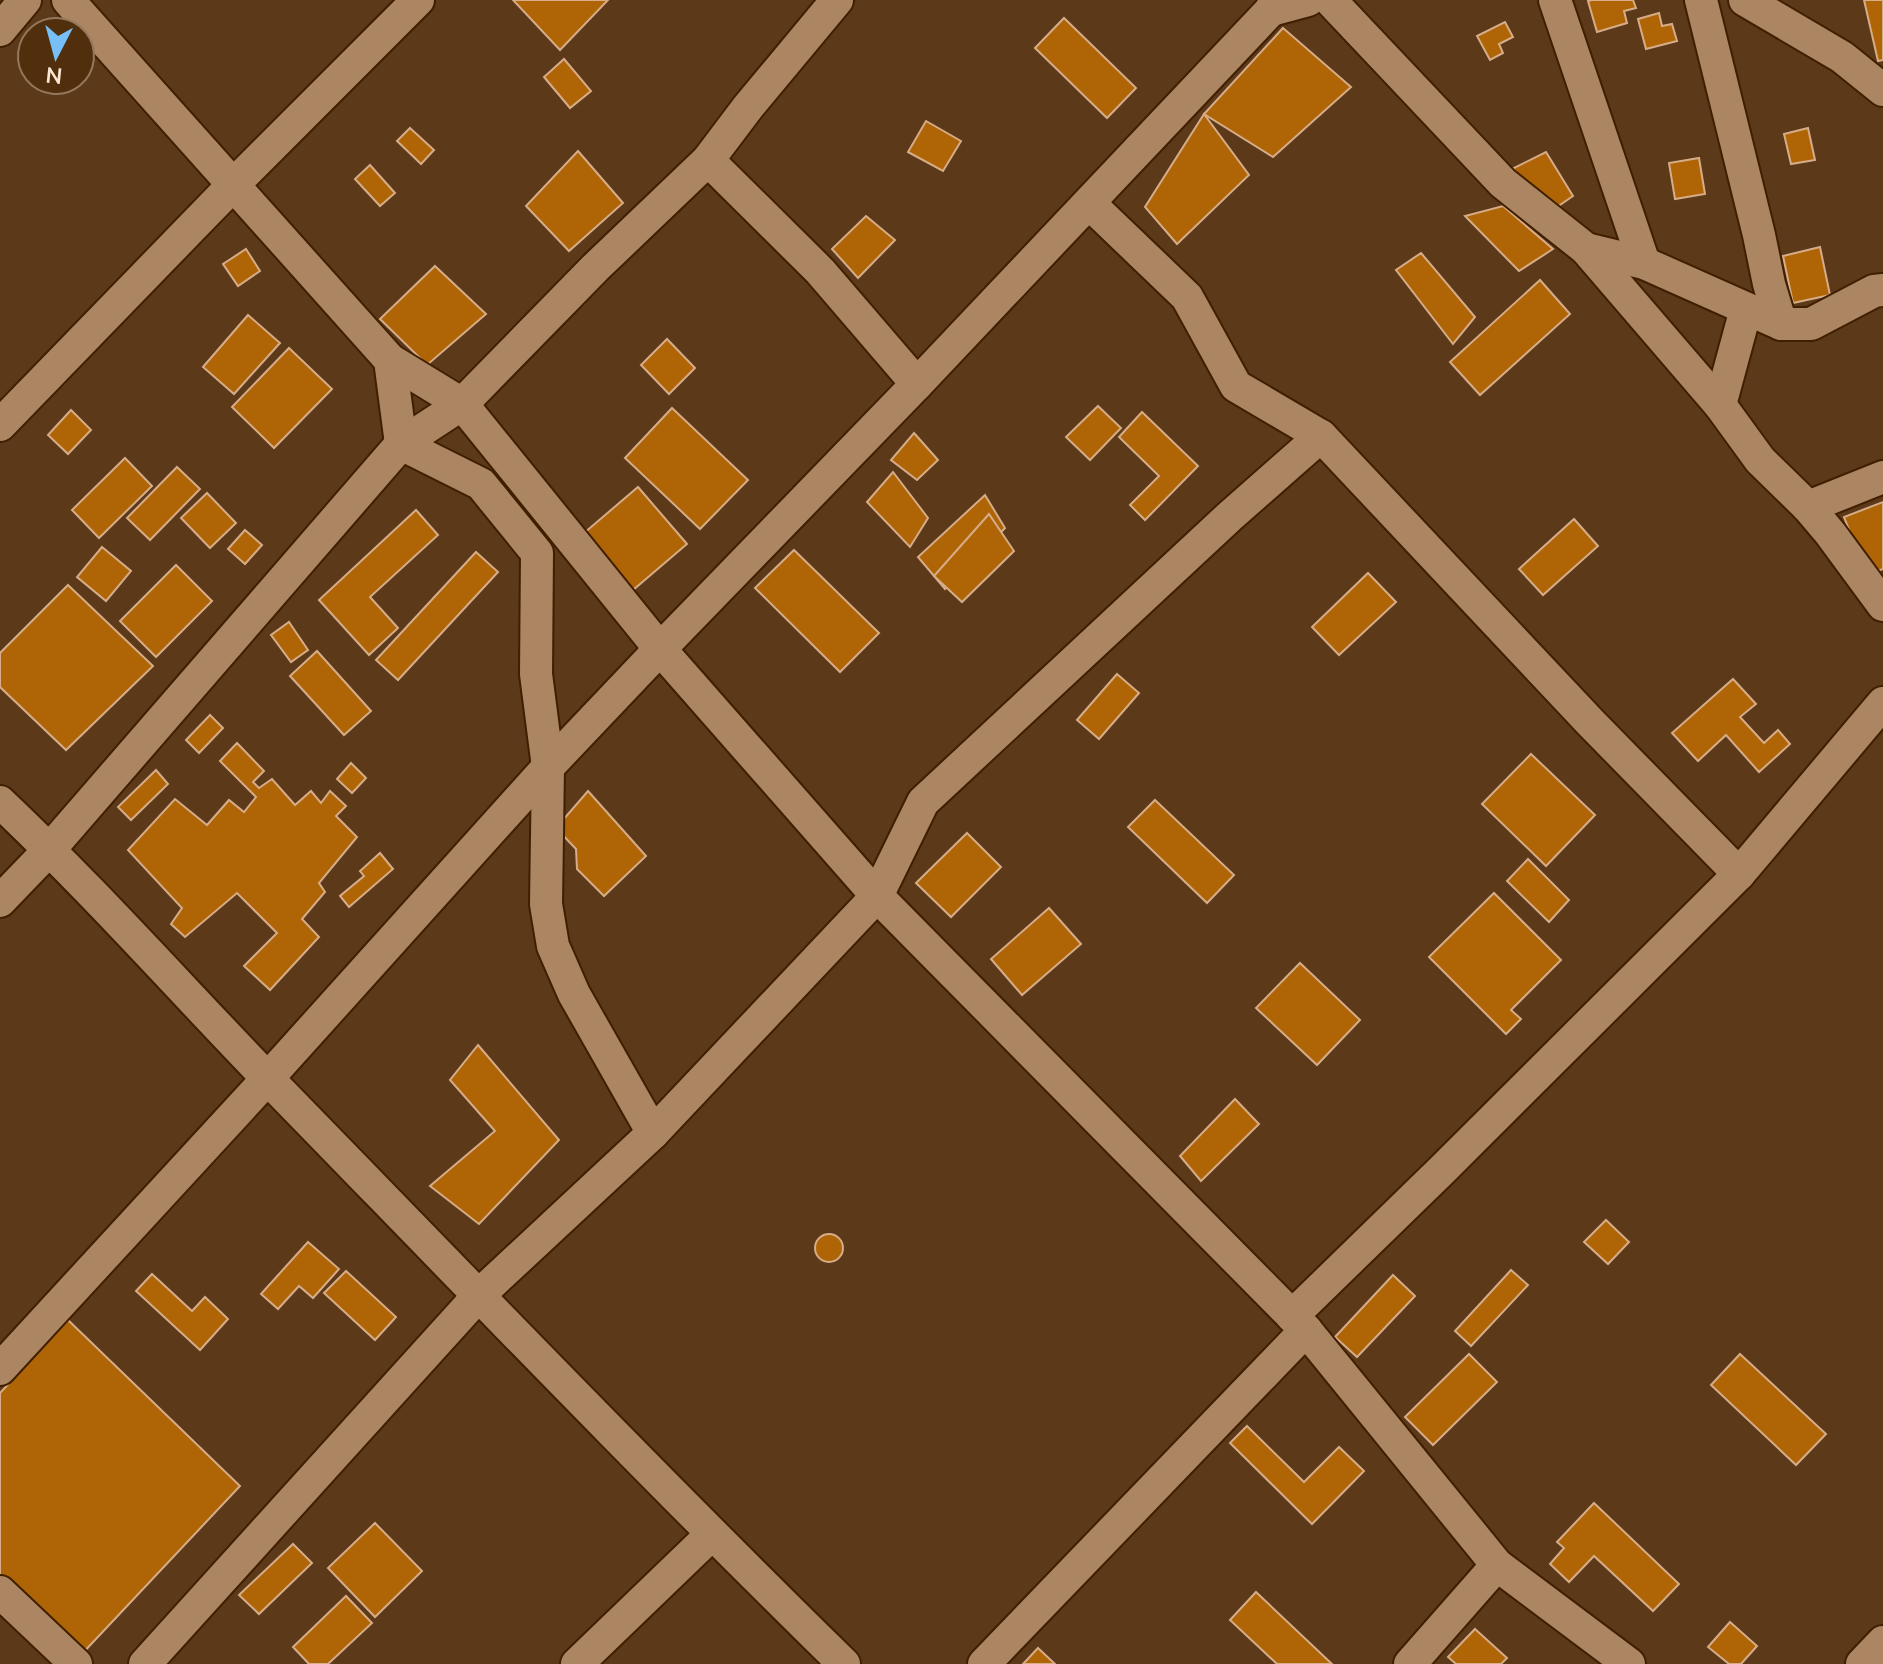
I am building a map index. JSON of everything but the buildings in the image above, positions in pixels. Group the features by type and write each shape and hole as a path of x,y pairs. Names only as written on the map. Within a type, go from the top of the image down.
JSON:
{"street":[{"path":"0,30 25,0"},
{"path":"68,0 390,360 462,404 660,649 877,896 1299,1323 1497,1565 1629,1664"},
{"path":"0,425 418,0"},
{"path":"0,901 50,849 401,444 462,404 595,268 708,160 837,0"},
{"path":"0,1369 548,767 917,384 1273,5 1308,0"},
{"path":"1330,0 1503,183 1586,249 1720,405 1760,460 1830,533 1883,605"},
{"path":"1555,0 1644,263"},
{"path":"1701,0 1781,324"},
{"path":"1745,0 1842,57 1883,90"},
{"path":"708,160 820,271 917,384"},
{"path":"1089,203 1187,297 1236,386 1321,436 1591,723 1739,874"},
{"path":"1586,249 1644,263 1781,324 1811,324 1874,291 1883,290"},
{"path":"1720,405 1746,309"},
{"path":"390,360 401,444"},
{"path":"145,1664 479,1295 653,1133 877,896 923,802 1229,517 1321,436"},
{"path":"401,444 481,484 537,553 536,674 548,767 546,904 553,946 574,994 653,1133"},
{"path":"1808,507 1883,477"},
{"path":"984,1664 1454,1158 1739,874 1883,703"},
{"path":"0,802 50,849 711,1535 844,1664"},
{"path":"577,1664 711,1535"},
{"path":"1410,1664 1497,1565"},
{"path":"0,1592 76,1664"},
{"path":"1862,1664 1883,1642"}]}
